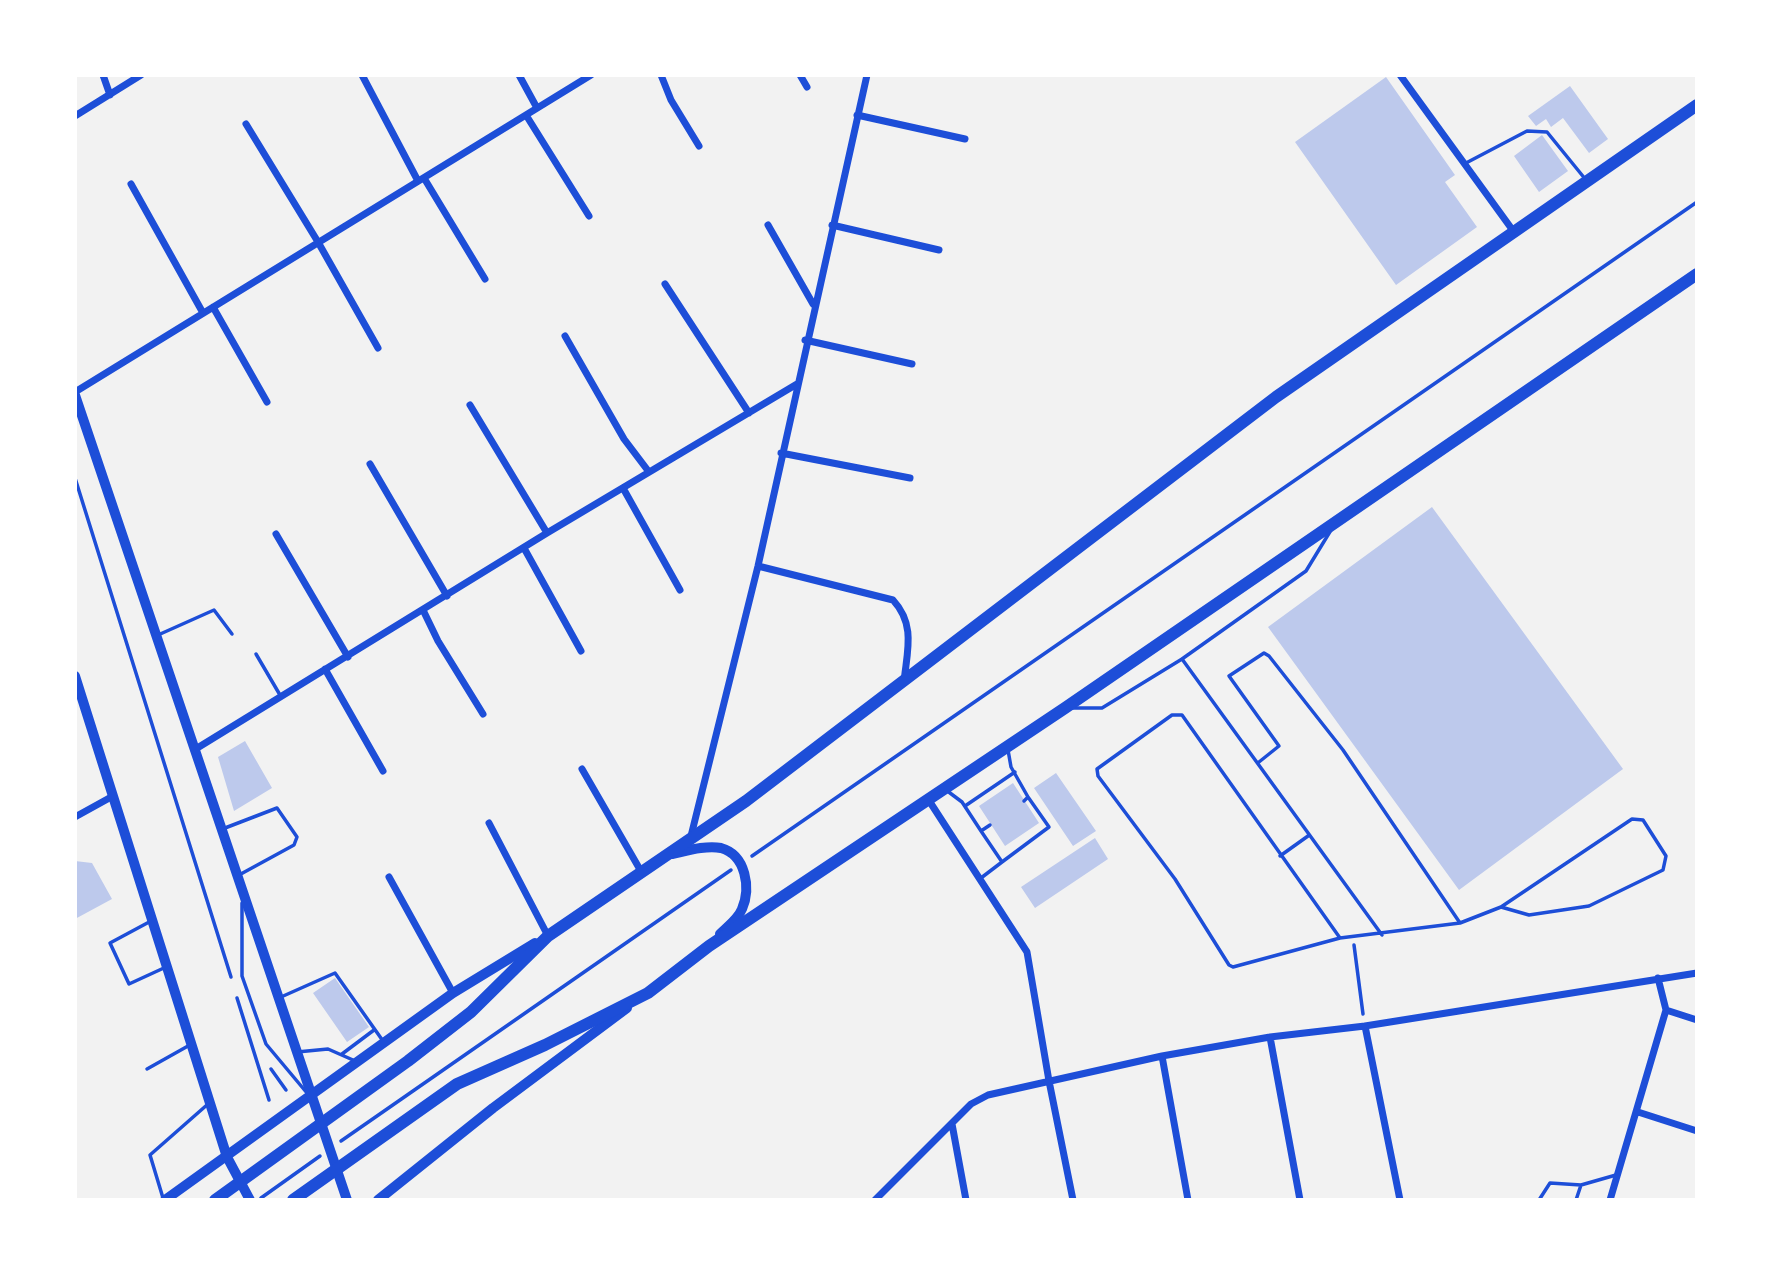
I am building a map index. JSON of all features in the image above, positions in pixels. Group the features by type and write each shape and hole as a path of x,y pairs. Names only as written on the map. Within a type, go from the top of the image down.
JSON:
{"main road":[{"path":"215,1200 471,1012 548,936 671,854 904,682 1276,397 1697,105"},
{"path":"293,1200 457,1084 545,1045 648,993 709,946 1008,747 1697,274"},
{"path":"75,393 347,1200"},
{"path":"75,676 228,1157 250,1200"},
{"path":"671,854 715,847 730,852 741,863 747,891 743,907 709,946"}],"street":[{"path":"103,75 110,95"},
{"path":"75,116 141,75"},
{"path":"362,75 421,179 485,279"},
{"path":"519,75 537,108"},
{"path":"75,393 591,75"},
{"path":"662,75 671,100 699,146"},
{"path":"800,75 807,87"},
{"path":"690,840 758,566 806,340 867,75"},
{"path":"1400,75 1514,232"},
{"path":"526,115 589,216"},
{"path":"857,115 965,139"},
{"path":"246,124 318,242 378,348"},
{"path":"131,184 203,313"},
{"path":"768,225 814,304"},
{"path":"832,225 939,250"},
{"path":"665,284 749,413"},
{"path":"213,307 267,402"},
{"path":"565,336 624,439 649,472"},
{"path":"806,340 912,364"},
{"path":"194,750 547,533 797,384"},
{"path":"470,405 547,533"},
{"path":"781,453 910,478"},
{"path":"370,464 447,596"},
{"path":"623,488 680,590"},
{"path":"276,534 348,657"},
{"path":"524,548 581,650"},
{"path":"758,566 893,600 904,612 910,628 904,682"},
{"path":"423,610 438,641 483,714"},
{"path":"326,669 383,771"},
{"path":"582,769 642,873"},
{"path":"75,817 113,796"},
{"path":"928,799 1027,952 1073,1200"},
{"path":"164,1200 228,1157 453,993 548,936 489,822"},
{"path":"389,877 453,993"},
{"path":"875,1200 976,1099 1162,1056 1697,972"},
{"path":"1610,1200 1666,1010 1658,978"},
{"path":"378,1200 493,1108 648,993"},
{"path":"1666,1010 1697,1020"},
{"path":"1365,1026 1400,1200"},
{"path":"1270,1037 1300,1200"},
{"path":"1162,1056 1188,1200"},
{"path":"1638,1112 1697,1131"},
{"path":"951,1124 966,1200"}],"lane":[{"path":"1464,164 1527,131 1538,130 1547,132 1587,181"},
{"path":"1065,708 1102,708 1182,659 1306,571 1338,521"},
{"path":"156,635 214,610 232,634"},
{"path":"1259,762 1279,746 1229,676 1264,653 1343,750 1460,923"},
{"path":"256,654 281,696"},
{"path":"1182,659 1382,935"},
{"path":"1340,938 1182,715 1178,713 1096,770 1186,897 1228,965 1243,967 1340,938 1382,935 1460,923 1501,907 1632,819 1643,820 1666,856 1663,870 1589,906 1529,915 1501,907"},
{"path":"981,878 1049,827 1026,799 1011,767 1008,747"},
{"path":"965,806 1015,772"},
{"path":"944,789 965,806 1002,862"},
{"path":"221,830 277,808 297,837 294,845 237,876"},
{"path":"981,831 990,825"},
{"path":"1280,856 1308,836"},
{"path":"242,893 242,976 266,1044 311,1097"},
{"path":"153,920 110,943 129,984 167,966"},
{"path":"278,999 335,973 384,1043"},
{"path":"342,1054 375,1030"},
{"path":"148,1069 192,1044"},
{"path":"295,1052 328,1049 358,1063"},
{"path":"164,1200 150,1155 210,1102"},
{"path":"1539,1200 1550,1183 1581,1185 1618,1174"},
{"path":"1576,1200 1581,1185"}],"path":[{"path":"258,1200 1697,202"},
{"path":"75,478 232,981"},
{"path":"1353,937 1365,1026"},
{"path":"236,994 269,1100"}],"building":[{"path":"1386,77 1455,175 1445,182 1477,227 1396,285 1295,142"},
{"path":"1570,86 1608,139 1589,153 1563,118 1551,127 1546,119 1536,126 1528,116"},
{"path":"1542,135 1568,171 1539,192 1514,156"},
{"path":"1432,507 1623,769 1459,890 1268,627"},
{"path":"245,741 272,788 234,811 218,757"},
{"path":"1056,773 1096,831 1073,846 1034,788"},
{"path":"1013,783 1039,823 1005,846 979,806"},
{"path":"1095,838 1108,859 1035,908 1021,887"},
{"path":"75,861 92,863 112,899 75,919"},
{"path":"335,978 369,1027 347,1042 313,993"}]}
